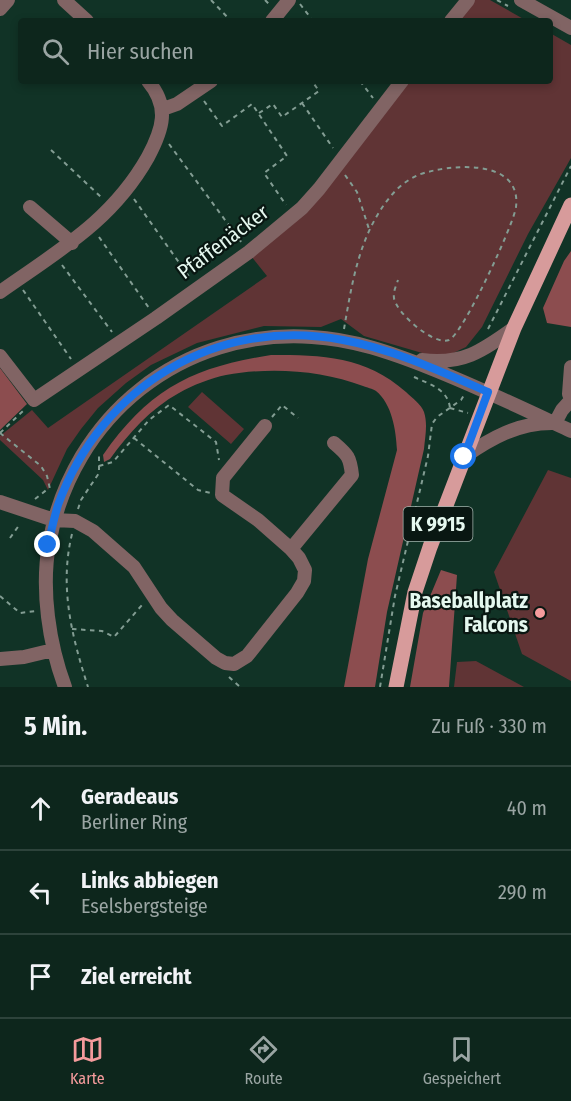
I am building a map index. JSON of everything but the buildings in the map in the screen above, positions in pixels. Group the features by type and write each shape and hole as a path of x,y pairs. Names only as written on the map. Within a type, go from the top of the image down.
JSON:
{"main road":[{"name":"K 9915","path":"396,687 415,592 430,547 514,328 571,205"}],"street":[{"path":"0,9 8,0"},
{"path":"64,0 84,18"},
{"path":"274,18 289,0"},
{"path":"453,18 468,0"},
{"path":"521,0 571,28"},
{"path":"0,292 92,227 127,190 143,166 160,132 163,109 151,84"},
{"path":"163,109 177,104 206,84"},
{"name":"Pfaffenäcker","path":"34,400 249,252 293,215 309,201 400,84"},
{"path":"30,207 72,243"},
{"path":"399,356 437,362 462,359 488,347 514,328"},
{"path":"64,687 54,650 48,610 46,569 54,520 62,496 85,452 118,407 172,367 214,349 249,339 301,336 342,340 399,356 488,392 571,431"},
{"path":"0,356 34,400"},
{"path":"555,423 571,399 569,394 571,367"},
{"path":"464,457 510,430 540,423 555,423"},
{"path":"0,502 54,520 75,521 93,531 134,567 161,608 182,630 216,658 230,664 241,661 297,593 304,581 305,570 291,549 258,520 222,495 223,478 265,426"},
{"path":"291,549 352,475 350,459 334,443"},
{"path":"0,659 24,657 54,650"}],"path":[{"path":"212,0 228,18"},
{"path":"296,0 311,18"},
{"path":"258,114 273,104 282,117 319,91 314,84"},
{"path":"362,84 381,107"},
{"path":"196,91 222,126 252,104 287,156 264,173 293,215"},
{"path":"302,103 352,182 369,230"},
{"path":"160,132 249,252"},
{"path":"51,150 112,208"},
{"path":"521,262 571,166"},
{"path":"342,340 358,257 369,230 390,197 401,185 417,176 447,168 495,171 512,183 516,193 516,204 512,223 455,336 450,340 440,339 410,321 396,305 394,297 398,280"},
{"path":"127,190 197,288"},
{"path":"92,227 156,318"},
{"path":"55,255 119,342"},
{"path":"16,281 78,370"},
{"path":"380,687 395,596 428,456 432,424 437,417 450,408 449,400 444,392 407,374"},
{"path":"34,400 0,433 41,466 47,476 49,488 62,496 81,500"},
{"path":"99,466 113,462 149,420 169,405 216,442 223,478"},
{"path":"265,426 282,405 298,418"},
{"path":"134,438 198,490 222,495"},
{"path":"88,687 68,609 66,577 75,521 81,500 97,477 101,450"},
{"path":"10,538 29,512"},
{"path":"0,596 20,613 48,610"},
{"path":"72,629 102,631 114,637 137,612"}],"shaded area":[{"path":"472,0 490,0 522,18 457,18"},
{"path":"553,35 571,45 571,158 528,234 482,327 466,347 449,355 429,355 364,336 341,319 321,327 264,326 197,343 151,365 126,383 98,408 81,429 67,449 48,490 43,480 0,440 0,436 32,410 48,428 267,276 251,256 292,225 313,204 405,84 553,84"},
{"path":"571,251 571,327 547,323 543,308 564,261"},
{"path":"271,355 326,357 359,364 391,380 416,401 424,412 426,426 424,449 387,612 375,687 344,687 368,559 397,450 389,410 376,391 313,373 260,371 220,376 190,387 168,399 149,414 110,459 104,462 103,455 120,432 138,413 175,385 218,366"},
{"path":"0,368 27,404 0,430"},
{"path":"202,392 244,429 231,444 188,407"},
{"name":"Baseballplatz Falcons","path":"548,470 571,478 571,681 522,654 494,572"},
{"path":"441,570 457,575 449,687 410,687 423,613"},
{"path":"476,661 524,687 454,687 457,662"}],"place":[{"name":"Baseballplatz Falcons","path":"540,613"}],"route":[{"path":"48,545 58,507 75,468 118,407 172,367 223,346 249,339 311,336 342,340 399,356 488,392 464,457"}]}
